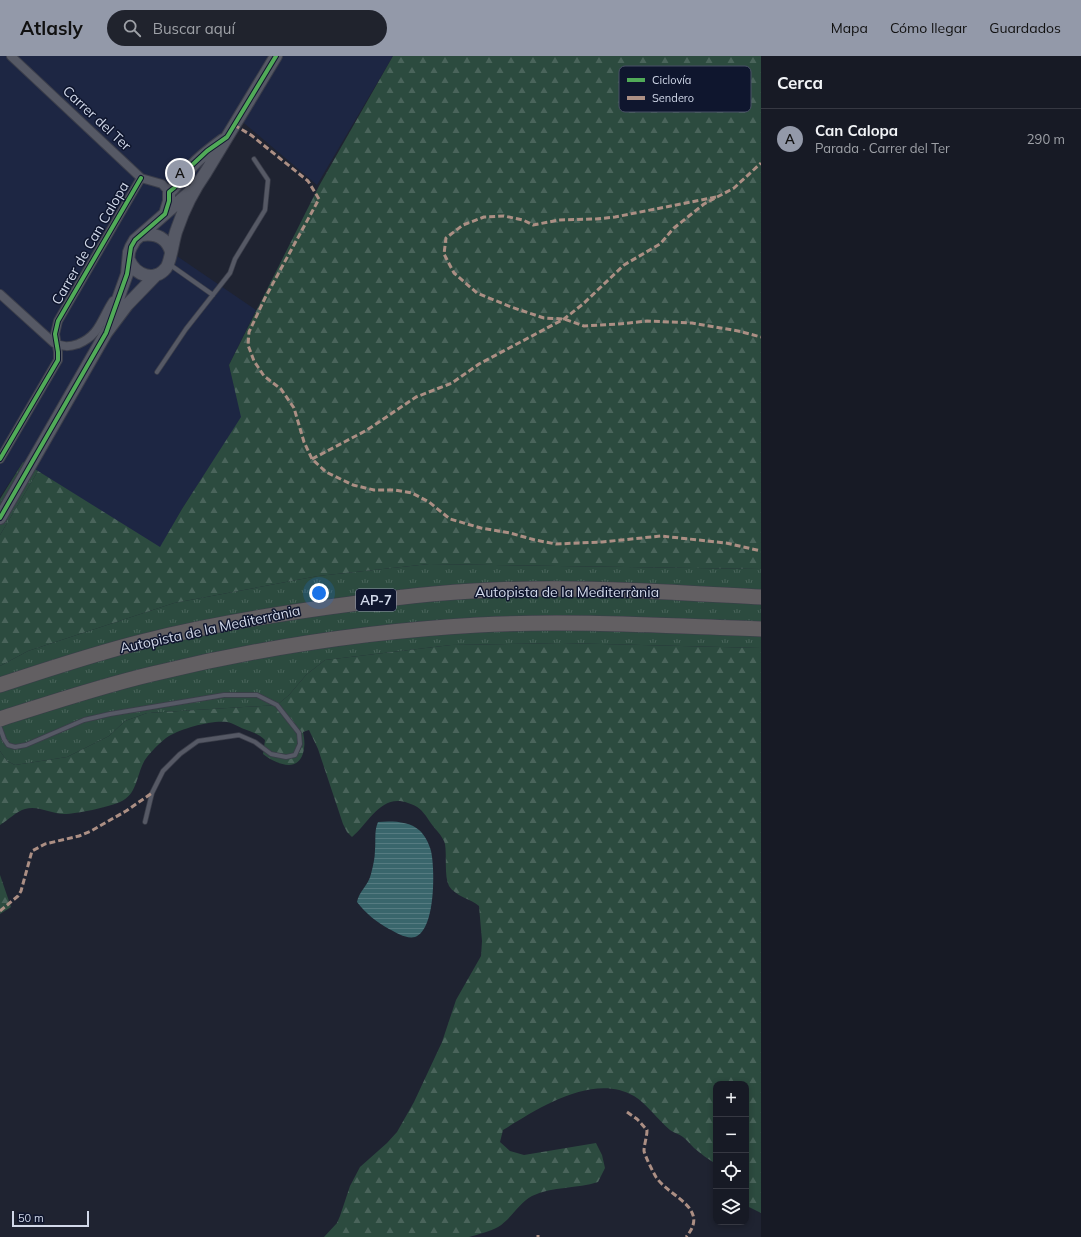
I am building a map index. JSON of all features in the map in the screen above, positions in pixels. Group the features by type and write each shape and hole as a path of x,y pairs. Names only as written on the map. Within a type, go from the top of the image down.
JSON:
{"highway":[{"name":"Autopista de la Mediterrània","path":"0,685 70,662 145,641 289,612 391,598 470,591 536,589 610,590 761,597"},
{"name":"AP-7","path":"2,721 78,694 151,674 317,641 478,625 548,623 761,629"}],"main road":[{"path":"130,260 133,268 139,273 150,276 162,272 170,258 176,230 194,189 276,56"},
{"path":"165,214 169,201 169,192 174,188 191,166 207,151 227,137"},
{"path":"106,333 127,274 131,247 135,240 194,189"},
{"path":"142,235 154,235 160,237 167,244 170,258"},
{"path":"0,518 106,333 127,305 156,275"}],"street":[{"name":"Carrer del Ter","path":"11,56 141,178 162,184 169,192"},
{"name":"Carrer de Can Calopa","path":"0,459 58,360 55,334 58,321 141,178"},
{"path":"0,294 56,344 63,347 73,346 87,340 96,332 122,287"}],"lane":[{"path":"158,372 186,329 230,273 235,259 265,210 268,180 254,159"},
{"path":"170,258 213,295"},
{"path":"2,721 4,739 8,745 15,747 26,745 84,720 110,714 224,695 257,695 277,705 299,733 300,744 295,755 286,757 271,754 255,742 239,736 198,741 180,754 163,771 152,793 145,822"}],"shaded area":[{"path":"0,56 393,56 317,185 238,118 208,169 171,252 256,310 229,365 242,417 182,509 160,548 23,462 0,497"},
{"path":"378,822 400,822 415,827 423,834 431,851 433,884 430,911 427,923 422,932 415,937 398,934 385,927 368,914 357,902 371,874"}],"green space":[{"path":"393,56 761,56 761,569 429,564 318,576 174,603 28,651 0,666 0,535 38,471 160,547 182,509 241,417 229,365 319,186"},
{"path":"23,462 38,471 0,535 0,499"},
{"path":"429,564 761,569 761,648 562,643 451,645 325,660 306,675 289,695 277,705 147,713 125,721 109,736 67,757 15,765 7,761 0,751 0,666 28,651 174,603 318,576"},
{"path":"562,643 761,648 761,1213 749,1207 749,1081 713,1081 713,1162 683,1137 670,1130 634,1096 618,1090 601,1088 583,1091 566,1096 532,1112 503,1130 500,1142 510,1151 524,1155 596,1143 602,1155 605,1168 598,1182 582,1186 557,1189 532,1196 527,1199 503,1224 488,1232 469,1237 324,1237 337,1223 350,1186 360,1167 397,1132 414,1102 442,1042 456,1000 481,956 482,941 479,906 459,895 449,886 447,882 446,849 444,841 424,813 420,809 408,803 399,801 390,802 376,811 352,837 347,832 343,824 318,749 309,730 303,732 304,748 302,756 298,761 288,765 281,764 263,754 265,740 255,733 227,722 205,723 175,733 163,740 143,763 131,794 120,802 92,810 70,814 59,814 30,808 22,810 0,825 0,751 7,761 15,765 67,757 109,736 125,721 147,713 277,705 289,695 306,675 325,660 451,645"},
{"path":"0,875 11,907 0,914"}],"marked path":[{"path":"234,125 251,135 308,181 319,199 265,298 249,332 248,345 254,361 264,376 281,389 294,408 304,442 312,459 326,472 353,485 374,490 395,490 412,493 429,502 450,519 481,528 556,544 602,542 661,536 726,543 761,551"},
{"path":"312,459 367,430 416,397 452,383 479,364 564,319 583,304 624,265 660,244 674,228 704,204 734,188 761,163"},
{"path":"716,197 615,217 559,220 533,225 523,220 504,216 484,217 463,225 446,238 444,254 454,273 477,293 511,307 544,318 564,319 584,326 647,321 692,323 738,331 761,337"},
{"path":"0,911 18,896 21,891 32,851 45,844 79,836 91,831 126,811 152,793"},
{"path":"627,1112 637,1119 647,1130 644,1151 656,1177 691,1211 694,1218 692,1227 686,1237"}],"cycle path":[{"path":"0,518 106,333 127,274 131,247 135,240 165,214 169,201 169,192 174,188 191,166 207,151 227,137 276,56"},
{"path":"0,459 58,360 55,334 58,321 141,178"}],"place":[{"name":"Can Calopa","path":"180,173"}]}
